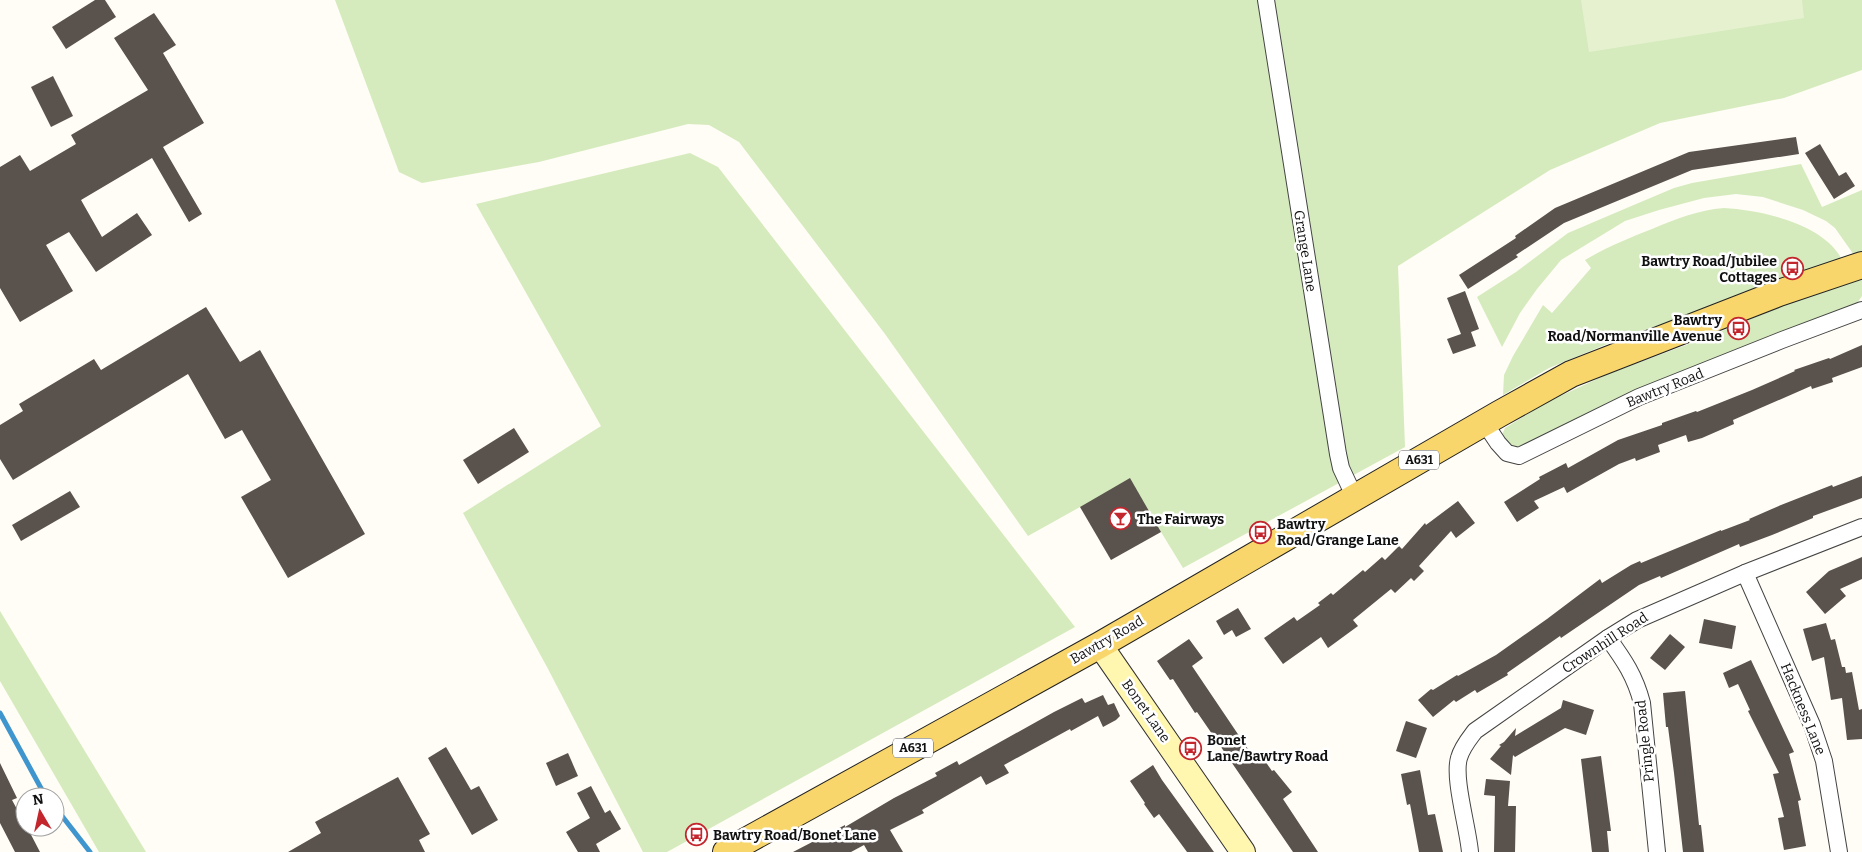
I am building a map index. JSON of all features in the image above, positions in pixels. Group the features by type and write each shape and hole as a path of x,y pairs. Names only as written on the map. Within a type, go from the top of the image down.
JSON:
{"main road":[{"name":"Bawtry Road","path":"726,852 1100,645 1484,422 1572,374 1779,293 1862,265"},
{"name":"Bonet Lane","path":"1100,645 1243,852"}],"street":[{"name":"Grange Lane","path":"1266,0 1285,132 1338,454 1341,468 1355,498"},
{"name":"Bawtry Road","path":"1484,422 1507,453 1518,456 1639,397 1862,310"},
{"name":"Crownhill Road","path":"1470,852 1458,773 1458,758 1475,731 1608,638 1653,612 1744,573 1862,527"},
{"name":"Hackness Lane","path":"1744,573 1815,734 1824,761 1839,852"},
{"name":"Pringle Road","path":"1608,638 1631,671 1642,703 1656,852"}],"green space":[{"path":"335,0 1862,0 1862,70 1784,98 1660,123 1550,170 1398,266 1405,447 1183,568 1161,532 1080,507 1028,536 885,334 739,142 709,125 688,124 539,162 422,183 399,172"},
{"path":"1581,0 1802,0 1804,18 1589,52"},
{"path":"690,153 718,167 1075,627 667,852 643,852 547,667 463,513 601,426 476,204"},
{"path":"1801,164 1822,207 1862,190 1862,253 1854,255 1835,228 1826,221 1803,210 1763,197 1736,194 1704,198 1625,221 1561,260 1520,313 1502,347 1477,297 1516,272 1568,233 1674,188 1692,183"},
{"path":"1724,208 1773,216 1807,228 1822,237 1834,248 1842,260 1617,340 1549,368 1503,395 1504,375 1543,305 1552,313 1591,268 1585,260 1618,243 1678,218"},
{"path":"1862,278 1862,296 1857,303 1626,395 1579,417 1527,446 1514,447 1504,444 1501,437 1505,428 1545,403 1608,374 1705,338 1809,295"},
{"path":"0,611 146,852 99,852 65,793 65,787 61,787 0,681"}],"building":[{"path":"95,0 105,0 116,17 66,49 52,27"},
{"path":"154,13 176,45 163,53 204,123 163,147 202,214 189,222 152,158 81,200 102,237 137,213 152,235 96,272 69,232 46,245 73,291 20,322 0,288 0,167 20,155 30,171 76,144 71,135 148,90 114,38"},
{"path":"53,76 73,116 51,127 31,87"},
{"path":"1796,137 1799,154 1692,170 1564,223 1516,255 1518,257 1468,289 1459,275 1516,238 1515,236 1555,208 1689,152"},
{"path":"1820,144 1839,176 1846,172 1855,186 1834,199 1805,153"},
{"path":"1465,291 1479,329 1471,332 1476,346 1453,354 1447,339 1461,334 1447,298"},
{"path":"206,307 240,362 260,350 365,534 288,578 241,497 271,480 242,430 225,439 188,374 13,480 0,459 0,425 23,411 19,404 94,359 101,370"},
{"path":"1862,345 1862,367 1832,378 1833,382 1812,389 1811,386 1733,420 1734,424 1702,438 1688,442 1686,435 1658,445 1660,452 1636,461 1635,458 1619,464 1567,493 1564,487 1534,501 1539,508 1517,522 1504,502 1540,479 1539,477 1566,463 1568,468 1618,440 1697,412 1752,390 1794,370 1830,359"},
{"path":"514,428 529,452 478,484 463,460"},
{"path":"1862,476 1862,498 1813,516 1813,518 1740,547 1739,544 1661,578 1660,576 1639,585 1561,638 1560,636 1507,673 1508,675 1477,693 1475,690 1456,702 1454,700 1433,717 1418,700 1431,689 1433,690 1496,655 1600,579 1602,583 1640,561 1641,563 1750,520 1781,505 1832,485 1833,487"},
{"name":"The Fairways","path":"1130,478 1161,532 1111,560 1080,507"},
{"path":"70,491 80,507 21,541 12,525"},
{"path":"1458,501 1475,523 1456,538 1451,531 1419,566 1424,571 1414,581 1411,578 1395,593 1391,589 1353,620 1358,626 1328,648 1321,637 1283,664 1264,638 1294,617 1297,621 1363,570 1365,572 1382,557 1385,560 1399,546 1402,549 1425,523 1426,525"},
{"path":"1862,557 1862,579 1840,589 1846,596 1825,614 1806,592 1829,571"},
{"path":"1238,608 1251,629 1236,637 1232,630 1224,635 1216,621"},
{"path":"1704,619 1736,626 1732,649 1699,643"},
{"path":"1826,623 1831,640 1835,639 1842,667 1845,667 1846,673 1852,672 1859,710 1862,709 1862,739 1847,740 1842,698 1831,700 1824,657 1812,661 1803,629"},
{"path":"1670,634 1685,647 1665,670 1650,658"},
{"path":"1189,639 1203,658 1192,666 1252,755 1258,751 1272,771 1274,770 1292,792 1283,799 1318,852 1293,852 1197,712 1195,713 1173,679 1170,680 1157,661"},
{"path":"1751,660 1794,752 1789,754 1801,800 1798,801 1806,846 1784,850 1778,818 1784,817 1773,774 1779,773 1748,711 1750,710 1738,684 1729,688 1723,673"},
{"path":"1685,691 1699,825 1701,825 1704,852 1683,852 1668,727 1666,727 1663,693"},
{"path":"1103,695 1108,705 1114,703 1120,716 1116,720 1103,727 1098,716 1004,765 1009,773 986,785 981,776 922,810 924,813 890,830 903,852 868,852 864,845 851,852 793,852 845,825 845,827 894,798 937,776 935,773 957,761 959,765 1082,698 1085,703"},
{"path":"1563,700 1594,710 1586,735 1565,728 1515,757 1513,755 1511,775 1490,759 1501,746 1499,745 1516,728 1515,736 1561,708"},
{"path":"1406,721 1427,728 1416,758 1396,751"},
{"path":"446,747 471,790 479,786 498,820 472,835 428,758"},
{"path":"568,753 578,776 556,786 546,763"},
{"path":"1601,756 1611,831 1607,831 1609,852 1592,852 1581,759"},
{"path":"0,763 15,794 15,799 12,800 15,806 15,837 32,837 40,852 15,852 0,823"},
{"path":"1153,765 1214,852 1187,852 1159,814 1154,818 1144,804 1130,781"},
{"path":"1420,770 1428,815 1435,814 1443,852 1419,852 1410,804 1407,805 1401,774"},
{"path":"398,777 430,834 419,840 425,852 288,852 321,833 315,822"},
{"path":"1486,779 1510,781 1508,806 1516,806 1515,852 1494,852 1495,796 1484,795"},
{"path":"591,786 605,813 610,810 621,829 596,844 600,852 578,852 566,832 590,818 577,793"}],"waterway":[{"path":"0,713 40,787"},
{"path":"65,820 90,852"}],"place":[{"name":"Bawtry Road/Jubilee Cottages","path":"1793,269"},
{"name":"Bawtry Road/Normanville Avenue","path":"1738,328"},
{"name":"The Fairways","path":"1121,519"},
{"name":"Bawtry Road/Grange Lane","path":"1261,532"},
{"name":"Bonet Lane/Bawtry Road","path":"1191,748"},
{"name":"Bawtry Road/Bonet Lane","path":"697,835"}]}
